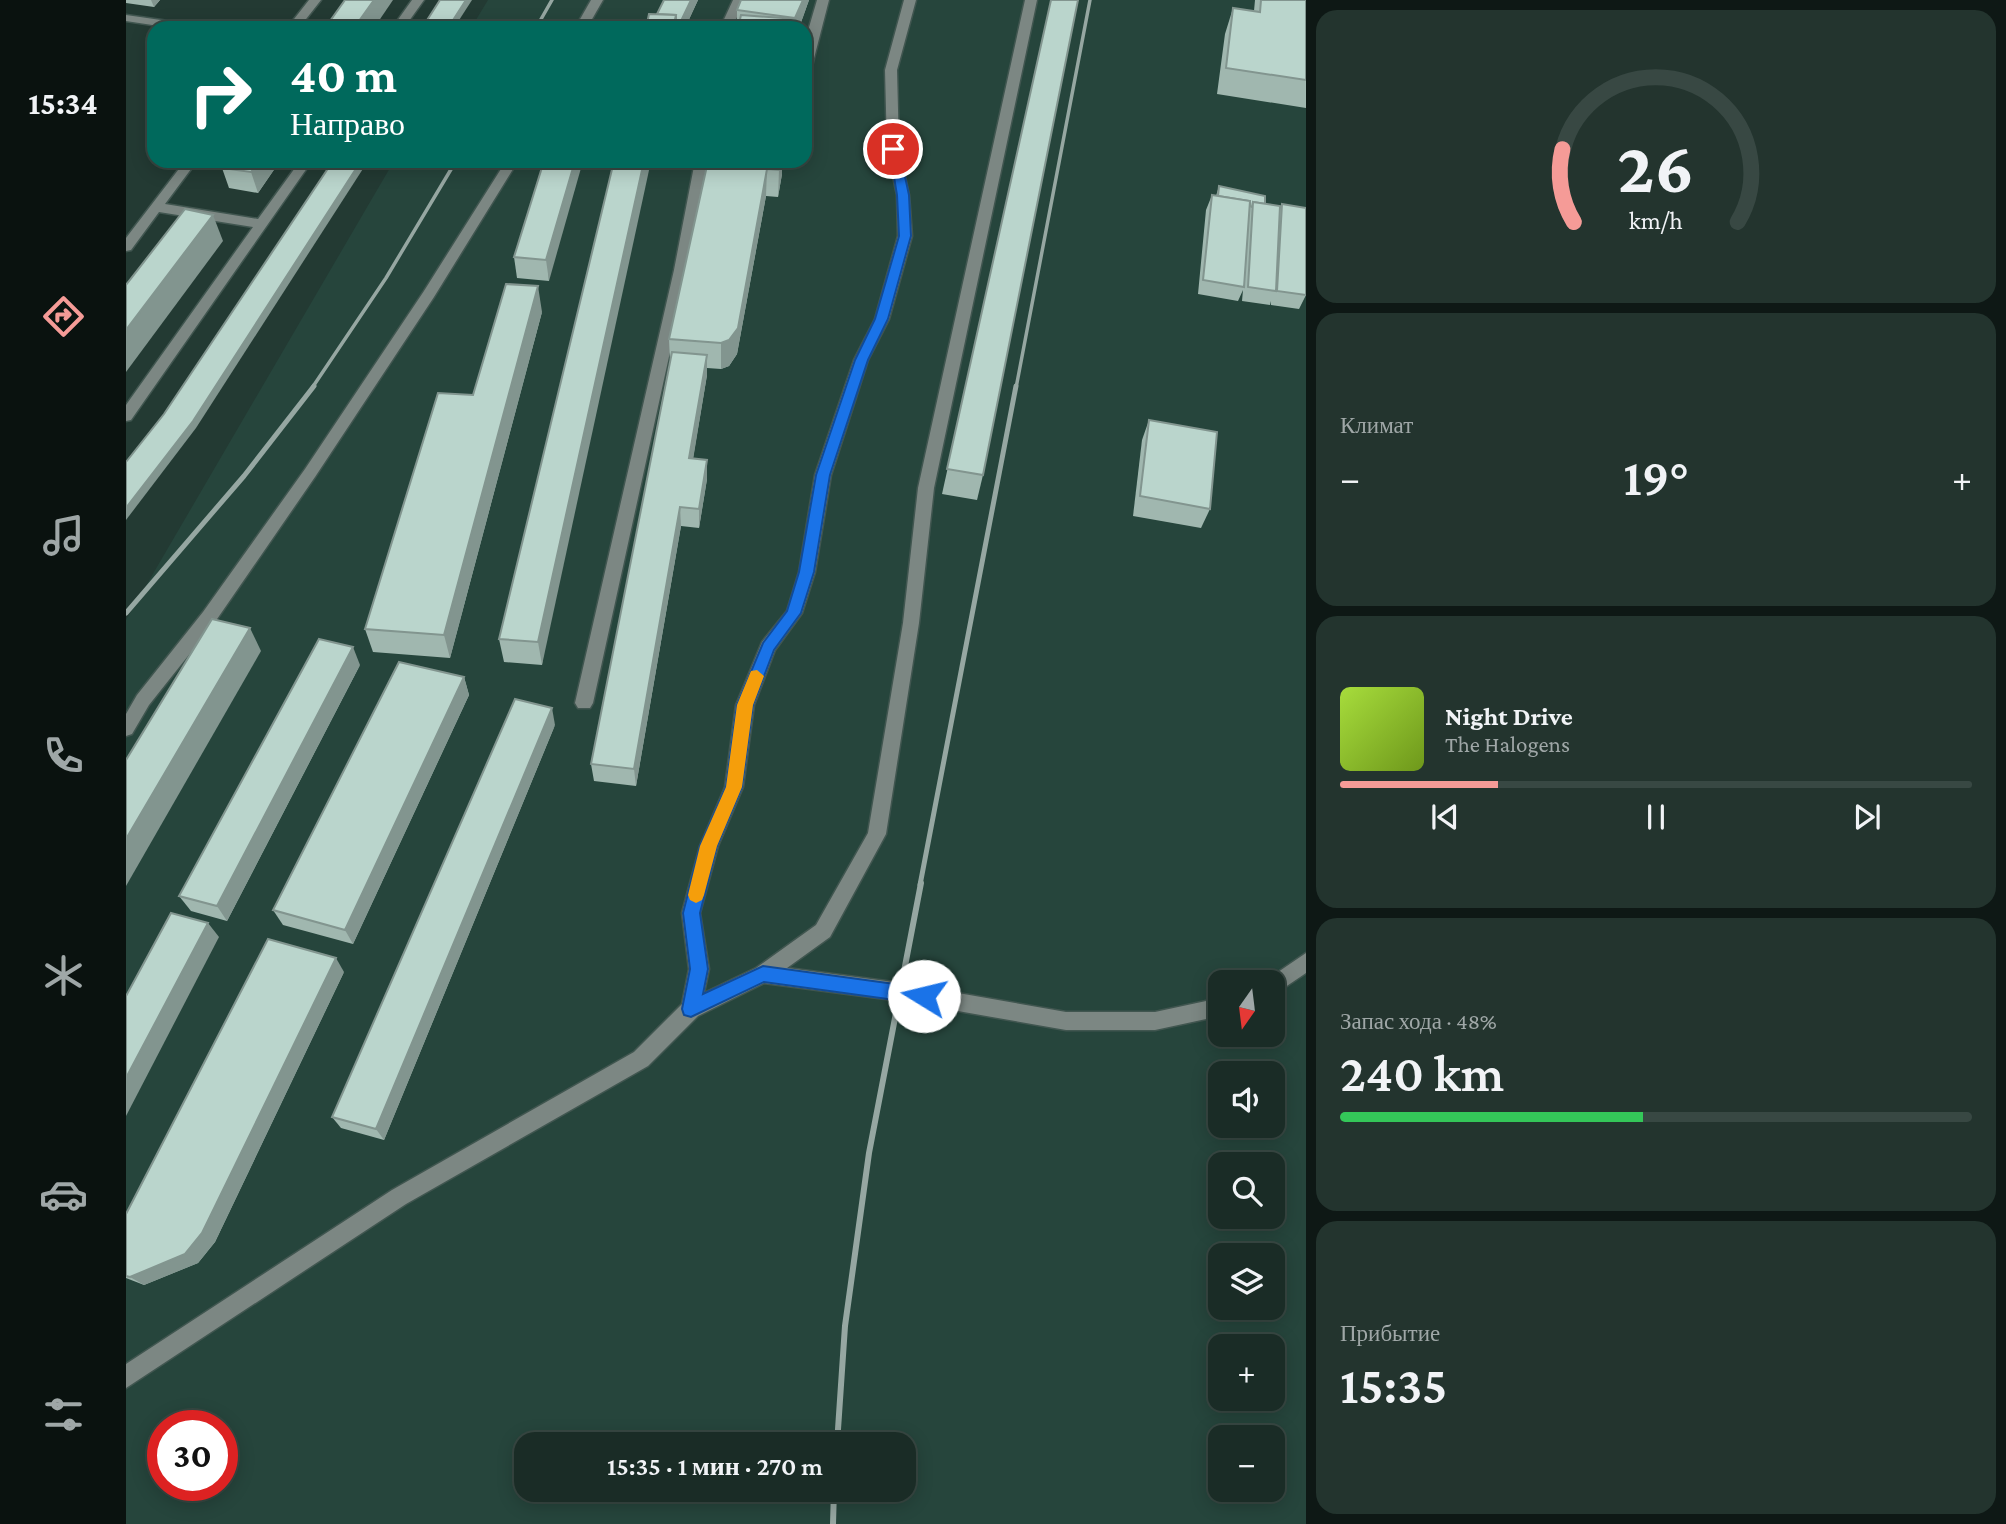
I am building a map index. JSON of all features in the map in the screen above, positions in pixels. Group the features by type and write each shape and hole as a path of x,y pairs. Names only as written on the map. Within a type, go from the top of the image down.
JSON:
{"street":[{"path":"298,21 315,0"},
{"path":"403,21 418,0"},
{"path":"585,21 597,0"},
{"path":"729,21 739,0"},
{"path":"812,37 823,0"},
{"path":"691,1009 699,969 691,913 709,846 734,787 745,705 768,647 794,613 807,572 823,475 861,360 881,319 905,236 903,195 893,149 891,70 910,0"},
{"path":"126,1377 399,1197 641,1059 691,1009 763,974 823,931 877,834 911,623 926,488 1031,0"},
{"path":"126,18 147,21"},
{"path":"126,247 186,168"},
{"path":"126,416 301,168"},
{"path":"126,729 143,700 209,617 310,473 508,168"},
{"path":"584,703 681,270 700,168"},
{"path":"156,207 263,224"},
{"path":"1285,977 1306,962"},
{"path":"763,974 901,992 1066,1021 1155,1021 1208,1010"}],"shaded area":[{"path":"488,0 1306,0 1306,1524 126,1524 126,620 390,168 812,168 812,21 475,21"}],"building":[{"path":"345,0 374,0 359,21 330,21"},
{"path":"440,0 466,0 452,21 426,21"},
{"path":"664,0 691,0 681,21 676,21 676,15 657,14"},
{"path":"741,0 803,0 795,18 737,10"},
{"path":"1051,0 1078,0 983,475 947,469"},
{"path":"1261,0 1306,0 1306,80 1226,68 1233,8 1260,12"},
{"path":"649,14 676,15 675,21 648,21"},
{"path":"741,15 797,19 797,21 740,21"},
{"path":"222,168 254,168 251,172"},
{"path":"328,168 356,168 193,421 126,508 126,462 164,414"},
{"path":"542,168 573,168 546,260 514,257"},
{"path":"612,168 642,168 538,642 499,639"},
{"path":"706,168 779,168 767,169 738,328 729,340 721,343 669,339"},
{"path":"1219,186 1265,196 1265,204 1253,202 1252,207 1250,201 1218,196"},
{"path":"1212,195 1250,201 1244,287 1203,280"},
{"path":"1253,202 1280,206 1276,291 1248,287"},
{"path":"1282,204 1306,208 1306,295 1277,291"},
{"path":"185,209 213,215 126,330 126,285"},
{"path":"506,284 538,286 444,635 365,629 438,393 473,395"},
{"path":"672,352 707,355 689,458 707,460 699,509 680,507 634,769 591,764"},
{"path":"1149,420 1217,432 1210,509 1140,496"},
{"path":"212,619 250,628 126,839 126,760"},
{"path":"319,639 353,647 217,906 179,896"},
{"path":"399,662 464,677 345,930 273,910"},
{"path":"515,699 552,708 376,1129 332,1117"},
{"path":"171,913 208,923 126,1078 126,996"},
{"path":"268,939 336,958 202,1233 185,1254 130,1277 126,1276 126,1214"}],"railway":[{"path":"540,21 552,0"},
{"path":"1016,388 1090,0"},
{"path":"312,388 386,278 452,168"},
{"path":"126,613 244,476 314,386"},
{"path":"920,885 1016,386"},
{"path":"838,1432 845,1326 869,1153 921,883"},
{"path":"833,1524 834,1502"}],"slow traffic":[{"path":"696,895 709,846 734,787 745,705 757,676"}],"route":[{"path":"893,149 903,195 905,236 881,319 861,360 823,475 807,572 794,613 768,647 745,705 734,787 709,846 691,913 699,969 691,1009 763,974 924,996"}]}
